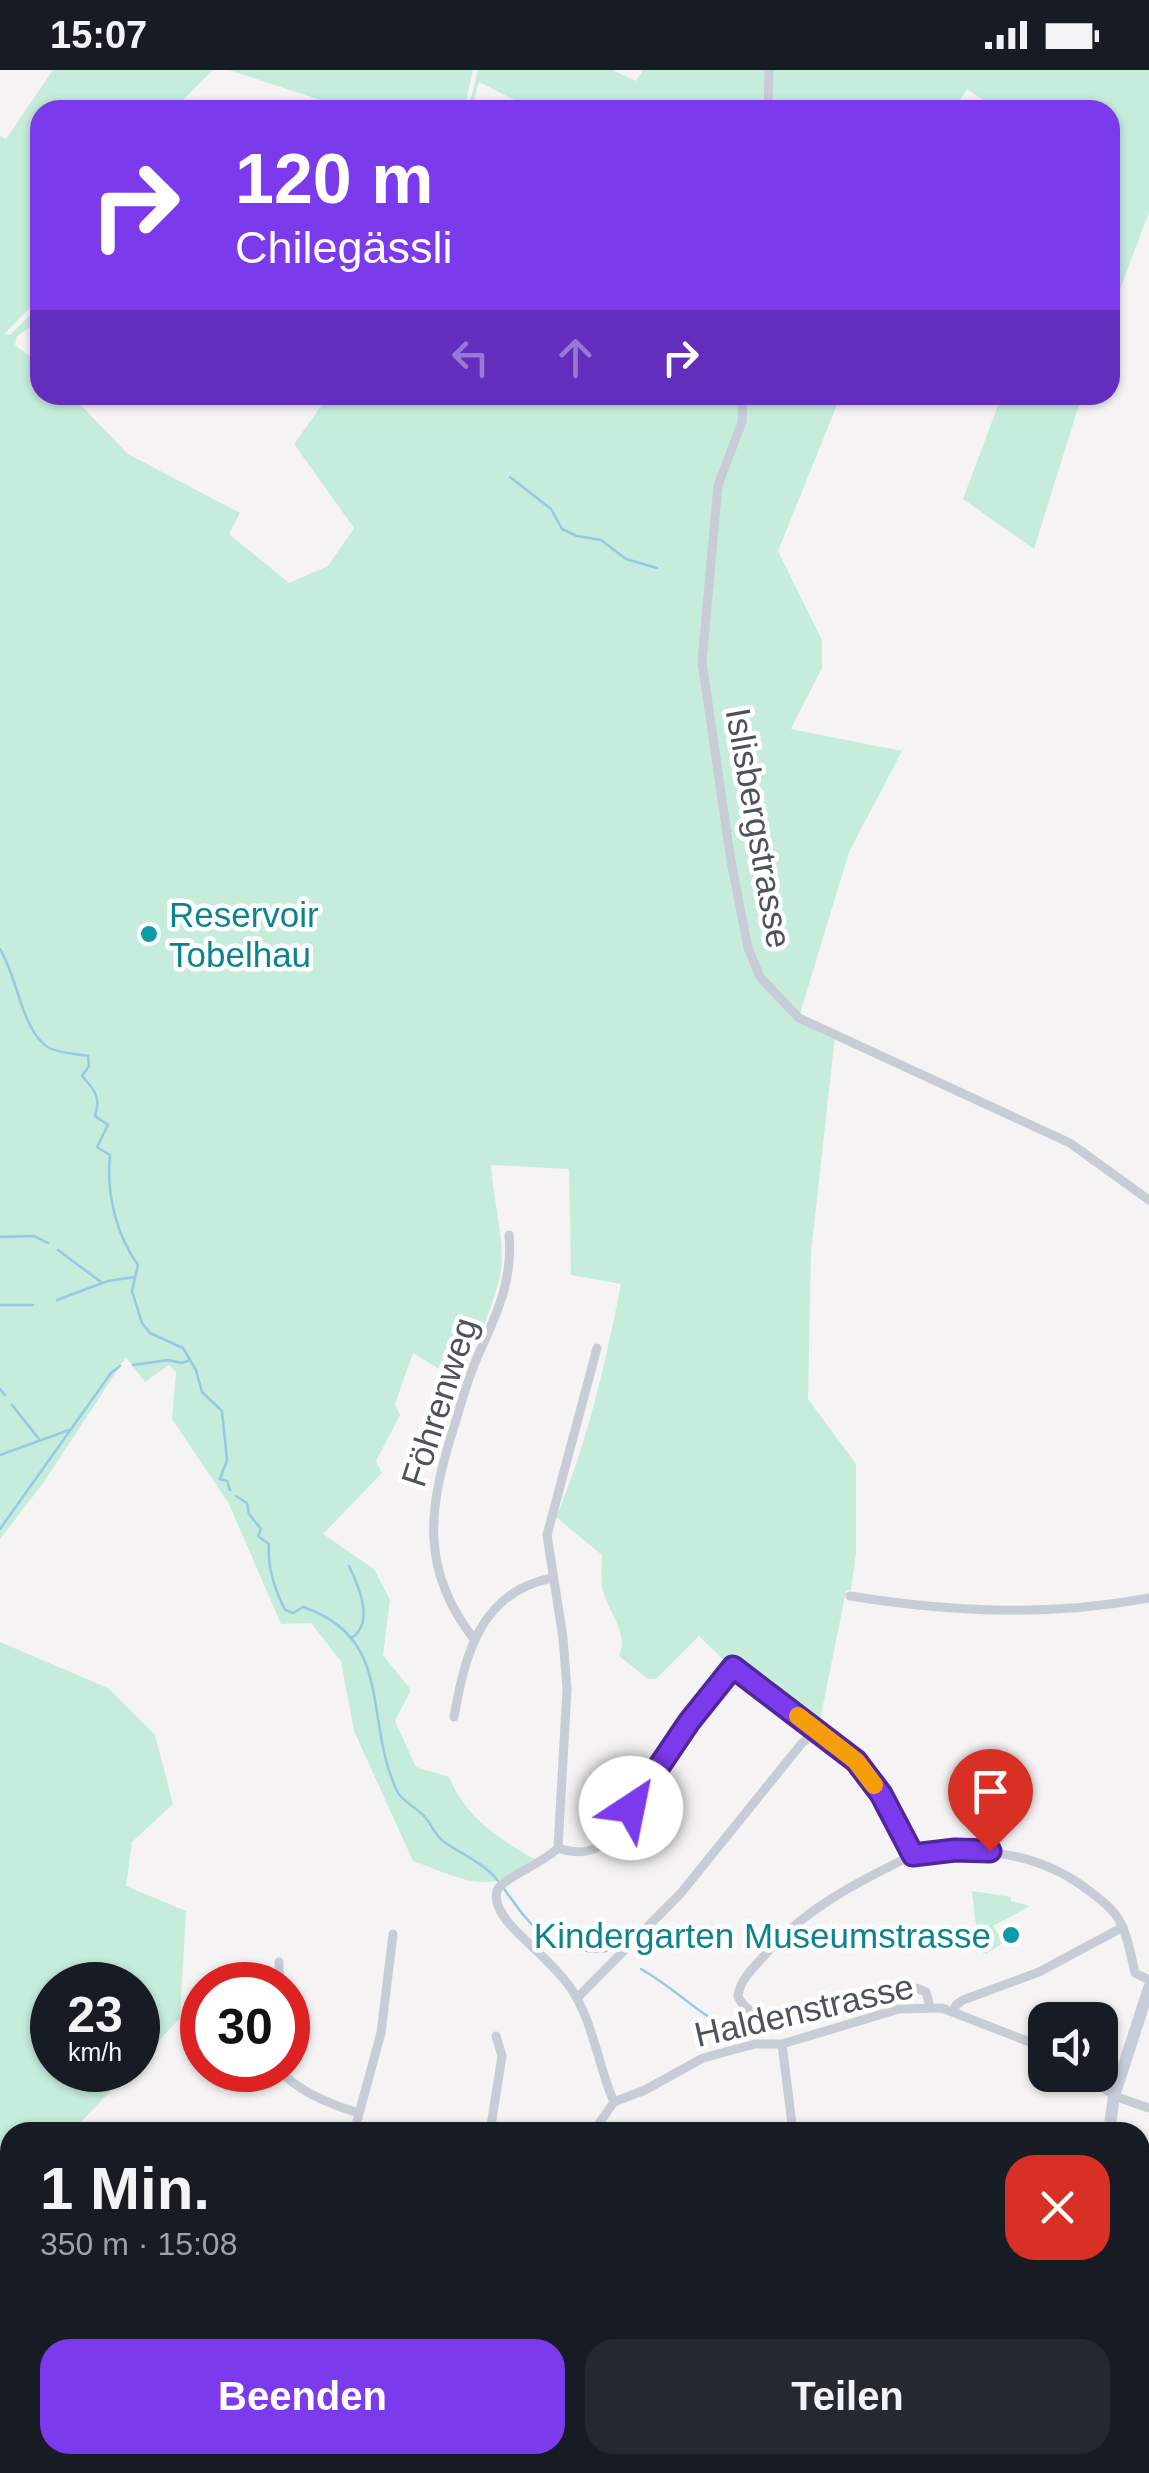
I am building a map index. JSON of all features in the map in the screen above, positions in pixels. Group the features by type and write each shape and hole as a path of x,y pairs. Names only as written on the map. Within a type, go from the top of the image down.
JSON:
{"street":[{"path":"768,100 769,70"},
{"name":"Islisbergstrasse","path":"743,405 742,422 718,486 702,662 738,896 748,948 760,978 799,1018 1070,1142 1149,1200"},
{"name":"Föhrenweg","path":"474,1639 447,1598 432,1536 432,1508 466,1386 500,1310 509,1271 509,1234"},
{"path":"597,1348 546,1535 564,1638 567,1689 558,1848 533,1868 500,1885 496,1901 512,1928 554,1967 577,1998 614,2102 600,2122"},
{"path":"454,1717 463,1668 486,1620 514,1594 532,1583 552,1578"},
{"path":"850,1596 932,1609 1000,1612 1053,1612 1149,1598"},
{"path":"558,1848 585,1852 602,1846 611,1837 689,1722 733,1667 856,1761 881,1794 913,1855"},
{"path":"577,1998 680,1892 802,1743 818,1731"},
{"path":"930,2007 926,1992 916,1988 821,2012 769,2018 745,2009 738,1996 750,1972 782,1935 826,1901 913,1855 990,1851 1036,1860 1077,1881 1109,1906 1123,1927 1136,1973 1149,1984 1114,2096 1111,2122"},
{"path":"954,2012 956,2004 1038,1972 1123,1927"},
{"path":"357,2122 382,2034 393,1934"},
{"name":"Haldenstrasse","path":"614,2102 645,2090 702,2058 756,2044 782,2044 899,2009 930,2007 954,2012 1028,2041"},
{"path":"492,2122 502,2056 496,2036"},
{"path":"782,2044 792,2122"},
{"path":"310,2091 359,2113"},
{"path":"1109,2092 1149,2108"}],"green space":[{"path":"53,70 213,70 183,100 33,100"},
{"path":"229,70 473,70 466,100 320,100"},
{"path":"478,70 612,70 636,81 643,70 1149,70 1149,212 1120,289 1120,100 983,100 967,89 960,100 514,100 479,82 474,100 470,100"},
{"path":"30,104 30,308 4,334 10,335 30,315 30,328 17,336 15,345 30,356 30,405 81,405 128,454 240,513 229,534 289,583 328,566 354,528 294,444 322,405 837,405 778,551 822,640 822,668 791,729 902,751 849,852 799,1017 835,1035 811,1253 808,1399 856,1464 856,1554 851,1590 846,1591 819,1725 808,1728 741,1677 699,1636 656,1679 648,1679 619,1656 622,1638 604,1596 602,1555 556,1517 586,1431 621,1284 571,1275 569,1169 491,1165 502,1261 478,1340 456,1379 413,1353 395,1404 400,1415 376,1461 382,1473 323,1534 374,1569 390,1600 383,1655 411,1690 395,1721 416,1767 449,1777 474,1816 536,1860 504,1879 476,1882 413,1861 354,1731 341,1661 311,1623 281,1624 229,1504 172,1419 176,1372 169,1365 145,1382 126,1357 44,1482 0,1539 0,136 6,139"},
{"path":"998,405 1079,405 1034,549 963,499"},
{"path":"0,1642 108,1688 155,1735 173,1804 132,1842 126,1886 186,1911 183,1962 180,1962 180,2018 160,2039 160,1962 30,1962 30,2092 110,2092 81,2122 0,2122"},
{"path":"972,1891 1011,1897 1011,1901 1030,1906 993,1926 1004,1942 986,1954 979,1951"}],"waterway":[{"path":"510,477 551,509 562,529 601,540 626,559 657,568"},
{"path":"0,949 26,1017 40,1040 53,1050 88,1056 89,1066 82,1076 96,1094 95,1116 108,1125 97,1147 110,1155 114,1213 138,1265 132,1291 142,1323 150,1333 183,1348 196,1370 202,1392 222,1411 227,1460 220,1479 227,1481 230,1490"},
{"path":"0,1237 34,1236 48,1243"},
{"path":"58,1250 101,1282"},
{"path":"57,1300 108,1281 135,1277"},
{"path":"0,1305 33,1305"},
{"path":"133,1365 190,1360"},
{"path":"0,1529 111,1373 120,1366"},
{"path":"0,1389 5,1395"},
{"path":"12,1405 39,1439"},
{"path":"0,1455 69,1430"},
{"path":"236,1496 247,1503 249,1514 261,1529 258,1536 269,1544 272,1578 285,1610 293,1613 303,1607 332,1621 352,1639 364,1660 387,1764 399,1795 422,1813 443,1841 493,1875 542,1933 573,1948 607,1951"},
{"path":"349,1566 364,1613 353,1637"},
{"path":"641,1969 714,2021 743,2035"}],"slow traffic":[{"path":"798,1716 856,1761 874,1785"}],"place":[{"name":"Reservoir Tobelhau","path":"149,934"},
{"name":"Kindergarten Museumstrasse","path":"1011,1935"}],"route":[{"path":"631,1808 689,1722 733,1667 856,1761 881,1794 913,1855 990,1851"}]}
